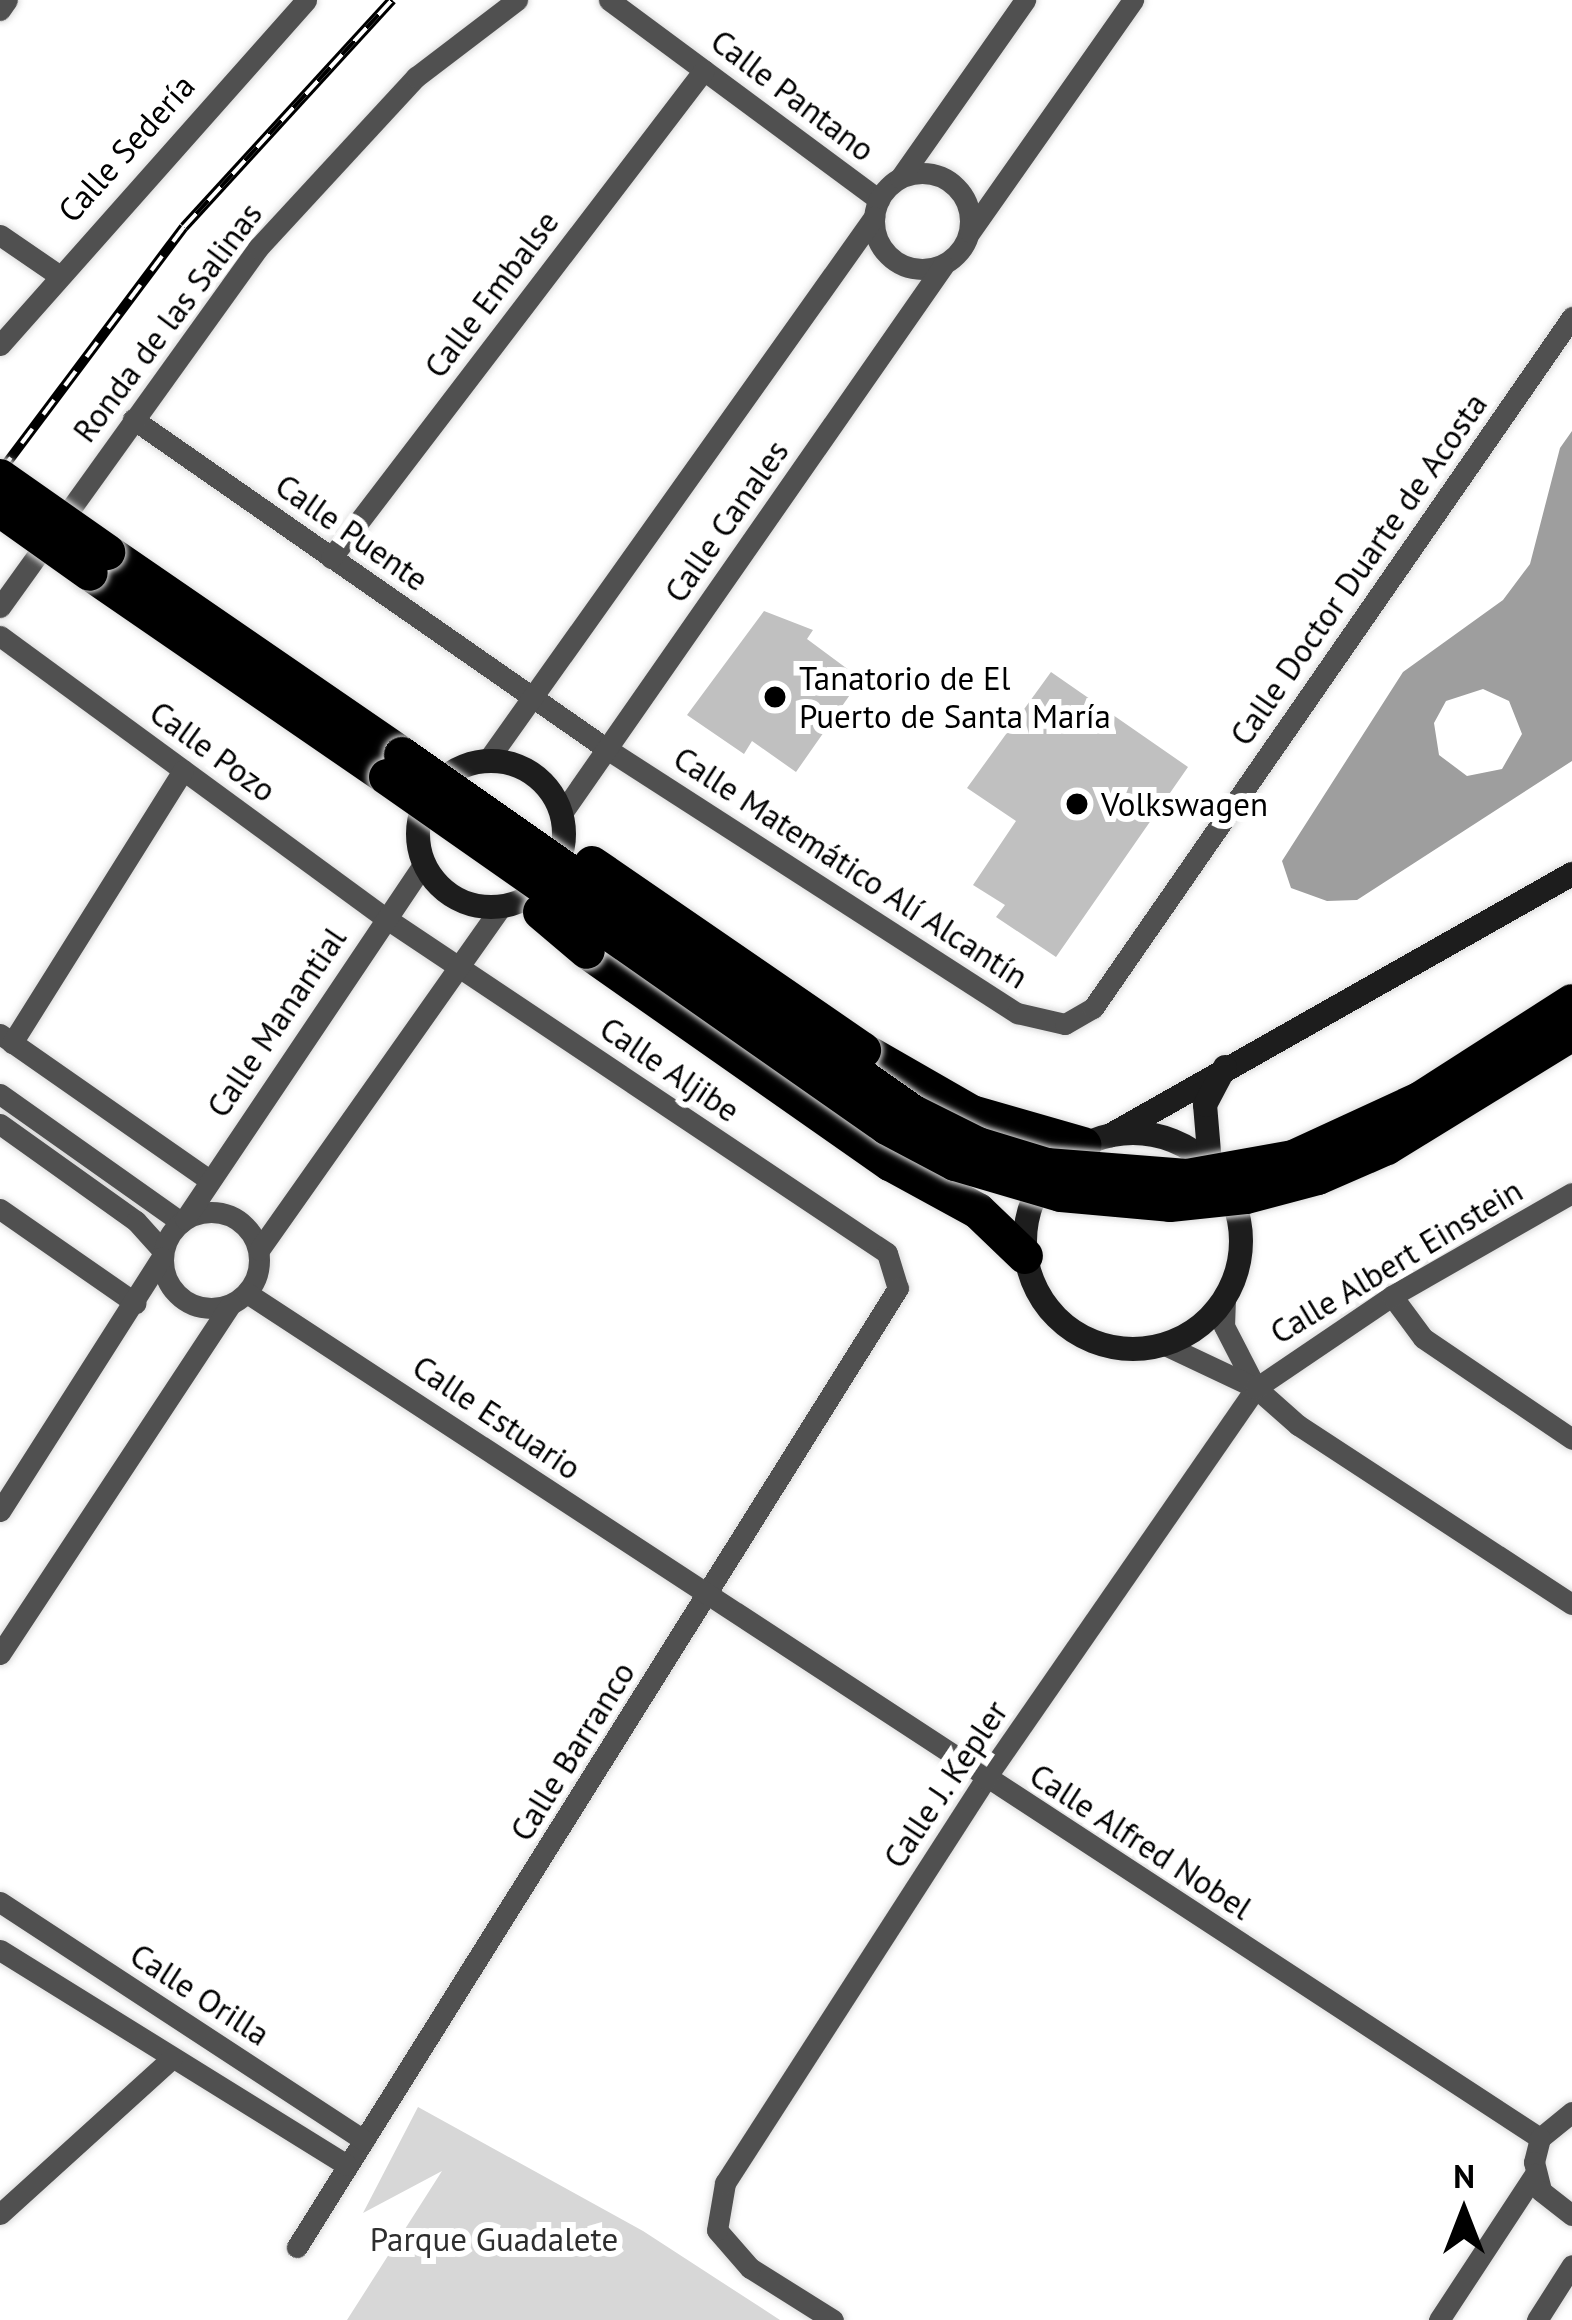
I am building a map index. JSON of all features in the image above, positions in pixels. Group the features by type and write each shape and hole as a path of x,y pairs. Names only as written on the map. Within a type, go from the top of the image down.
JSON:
{"highway":[{"path":"0,477 98,562"},
{"path":"0,509 98,562 912,1112 978,1145 1081,1173 1222,1174 1326,1146 1421,1099 1572,1002"},
{"path":"478,823 887,1127 955,1163 1061,1194 1170,1204 1246,1196 1318,1177 1419,1129 1572,1033"},
{"path":"478,823 539,832 633,888 871,1055 972,1113 1097,1140"},
{"path":"478,823 484,865 587,951 810,1110 978,1211 1025,1256"}],"street":[{"path":"0,10 7,0"},
{"name":"Calle Sedería","path":"0,345 57,274 306,0"},
{"name":"Ronda de las Salinas","path":"0,607 257,248 416,77 517,0"},
{"name":"Calle Pantano","path":"609,0 876,209"},
{"path":"1025,0 876,209 892,260 922,270 943,266 1133,0"},
{"name":"Calle Embalse","path":"331,557 704,70"},
{"path":"900,178 931,173 954,184 970,211 970,232"},
{"name":"Calle Canales","path":"488,760 876,209"},
{"path":"0,235 57,274"},
{"name":"Calle Canales","path":"562,814 943,266"},
{"name":"Calle Doctor Duarte de Acosta","path":"1065,1024 1093,1008 1572,317"},
{"name":"Calle Puente","path":"133,418 608,749"},
{"name":"Calle Pozo","path":"0,636 386,919"},
{"name":"Calle Matemático Alí Alcantín","path":"608,749 1017,1012 1065,1024"},
{"path":"0,1654 239,1299 259,1250 456,966 502,907 540,890 554,874 562,814 542,780 488,760 434,787 418,824 424,863 448,893 502,907"},
{"path":"182,770 6,1038 208,1179"},
{"name":"Calle Manantial","path":"183,1221 424,863"},
{"path":"1225,1298 1199,1328 1165,1345 1129,1350 1080,1336 1043,1303 1025,1256 1036,1191 1097,1140 1572,874"},
{"name":"Calle Aljibe","path":"386,919 887,1253 898,1288"},
{"path":"1225,1067 1204,1105 1210,1164 1240,1217 1242,1248 1225,1298 1224,1326 1256,1388"},
{"path":"0,1094 183,1221 230,1215 259,1250"},
{"path":"0,1124 136,1221 163,1254 169,1284 189,1304 239,1299"},
{"path":"1097,1140 1164,1137 1210,1164"},
{"name":"Calle Albert Einstein","path":"1256,1388 1392,1296 1572,1193"},
{"path":"0,1209 135,1303"},
{"path":"0,1511 183,1221"},
{"name":"Calle Barranco","path":"297,2247 709,1597 898,1288"},
{"path":"1392,1296 1423,1338 1572,1439"},
{"name":"Calle Estuario","path":"239,1299 709,1597"},
{"path":"1165,1345 1256,1388 1298,1425 1572,1604"},
{"name":"Calle J. Kepler","path":"832,2320 750,2268 717,2230 725,2183 985,1779 1256,1388"},
{"name":"Calle Alfred Nobel","path":"709,1597 1540,2138"},
{"name":"Calle Orilla","path":"0,1903 364,2140"},
{"name":"Calle Orilla","path":"0,1950 347,2165"},
{"path":"0,2214 172,2057"},
{"path":"1439,2320 1534,2174 1540,2138 1570,2110"},
{"path":"1534,2174 1552,2205 1572,2215"},
{"path":"1537,2320 1572,2265"}],"green space":[{"name":"Parque Guadalete","path":"418,2107 643,2231 780,2320 347,2320 442,2171 363,2213"}],"shaded area":[{"path":"1572,431 1572,761 1357,900 1327,901 1291,888 1282,861 1403,672 1503,600 1530,564 1560,448","holes":["1483,689 1509,701 1522,734 1502,769 1467,776 1439,755 1434,723 1446,701"]}],"building":[{"name":"Tanatorio de El Puerto de Santa María","path":"764,611 813,630 807,639 861,679 796,772 752,741 744,754 687,715"},
{"name":"Volkswagen","path":"1051,672 1188,767 1056,957 996,917 1005,905 973,885 1016,821 967,788"}],"railway":[{"path":"0,472 184,227 392,0"}],"place":[{"name":"Tanatorio de El Puerto de Santa María","path":"775,697"},
{"name":"Volkswagen","path":"1077,804"}]}
